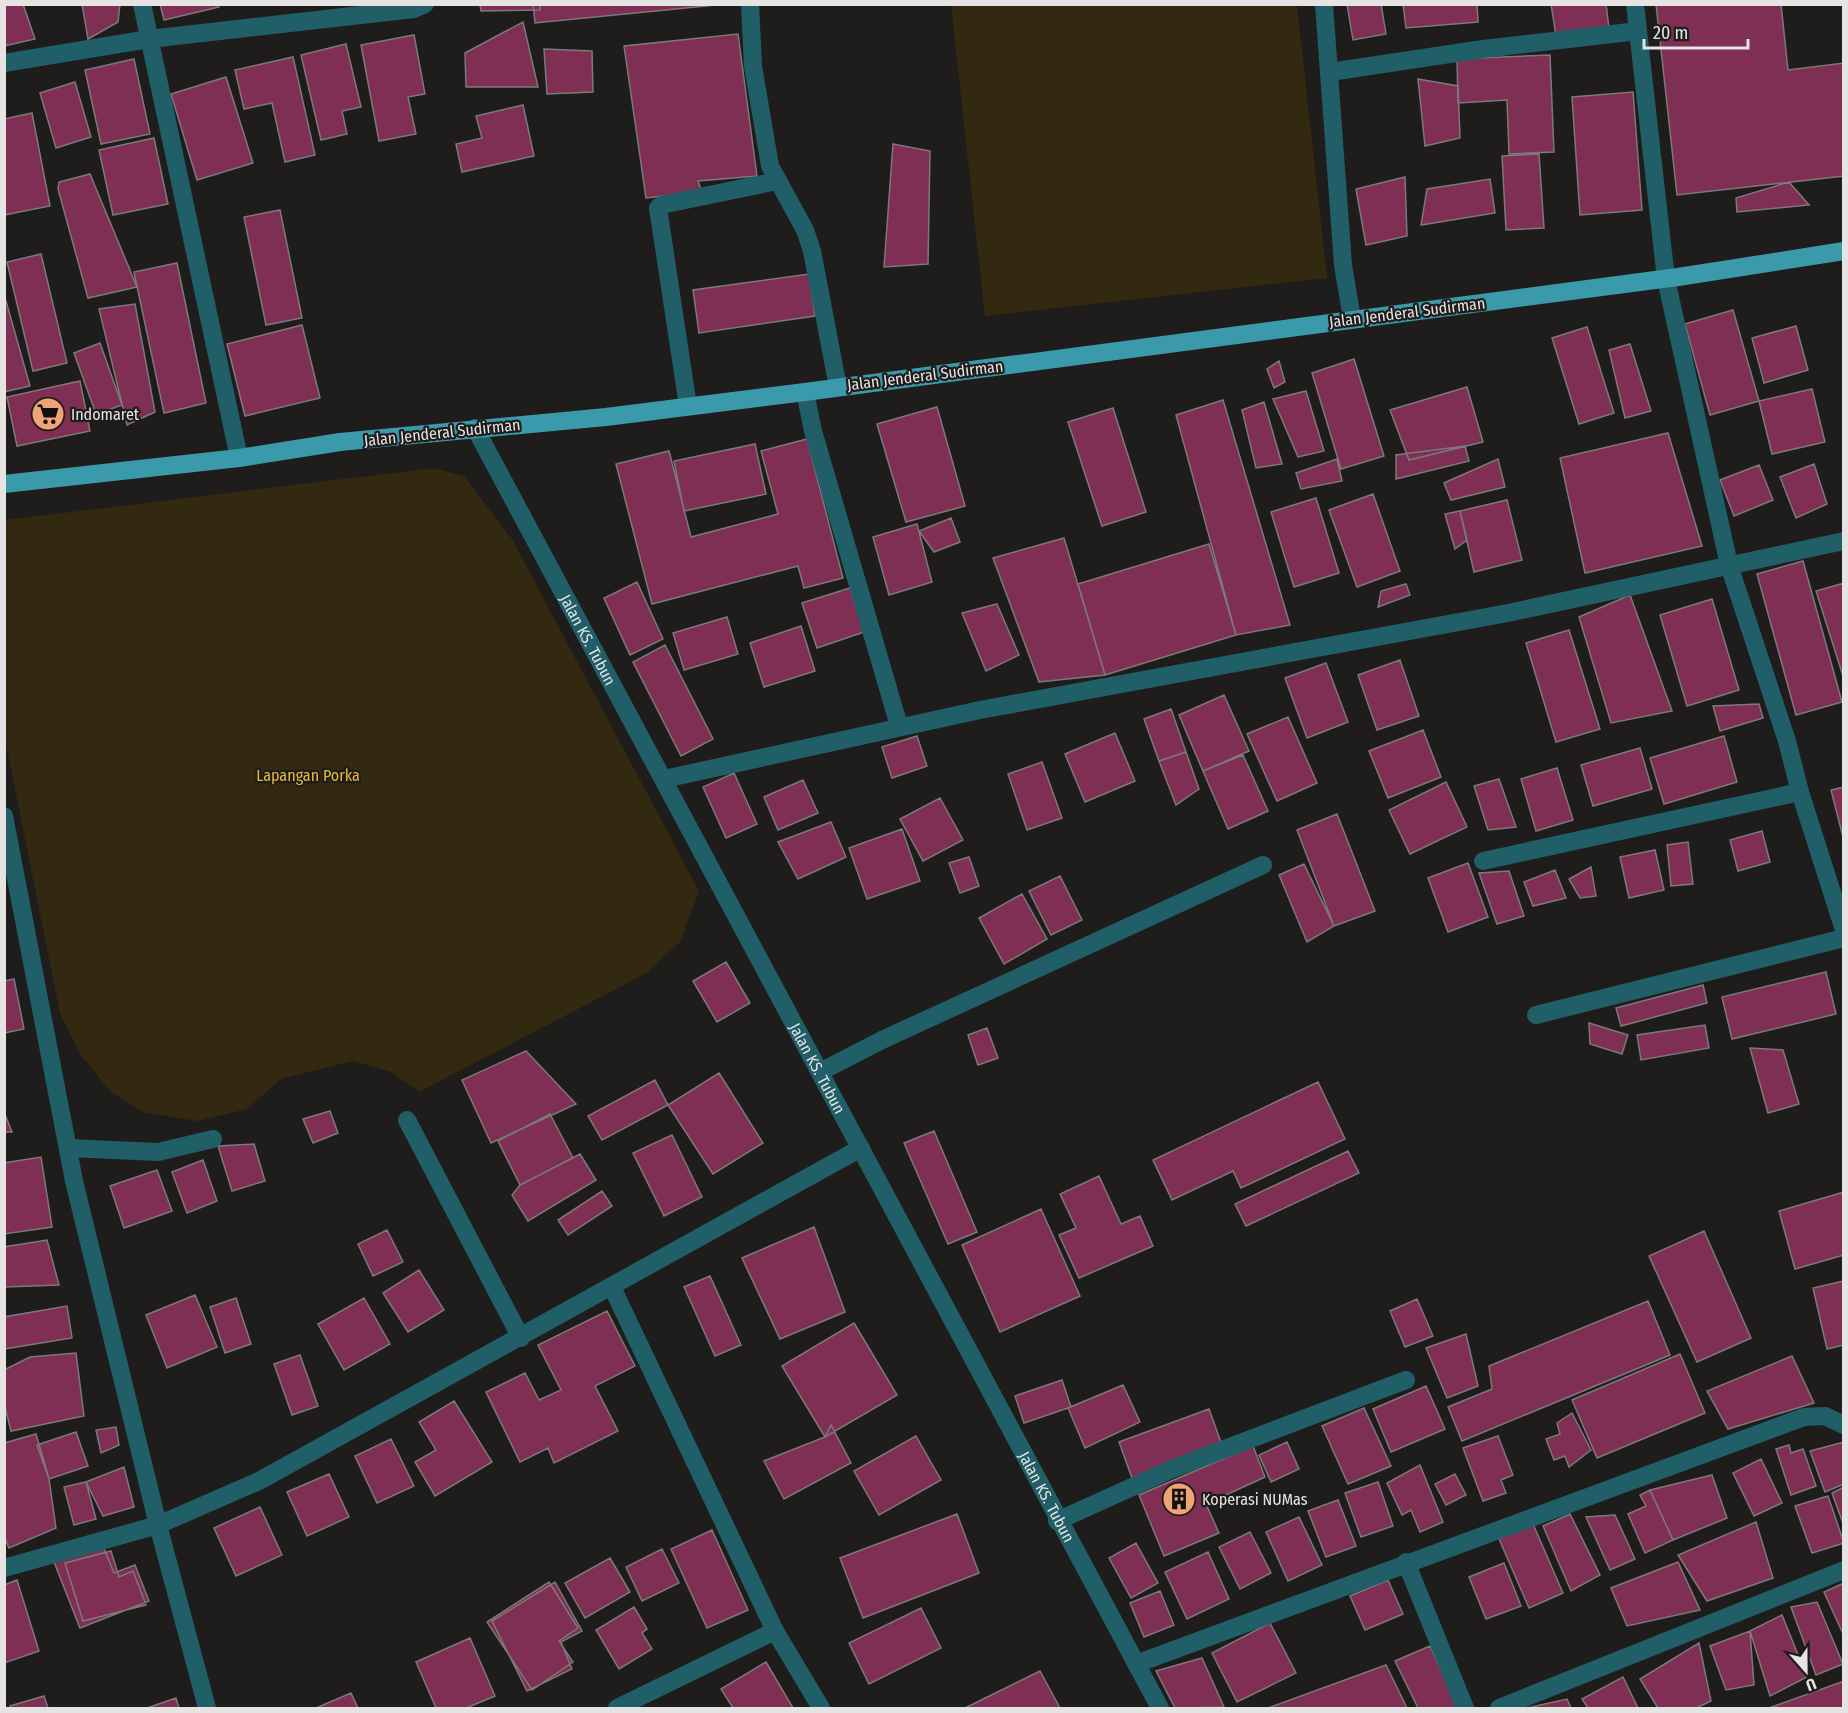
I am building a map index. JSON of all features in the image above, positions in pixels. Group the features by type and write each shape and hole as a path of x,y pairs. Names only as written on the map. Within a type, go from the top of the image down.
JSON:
{"main road":[{"name":"Jalan Jenderal Sudirman","path":"4,484 239,458 340,442 606,417 805,392 1666,279 1844,251"}],"street":[{"path":"142,4 239,458"},
{"path":"4,63 149,39 414,9 425,4"},
{"path":"750,4 753,66 770,166 805,231 813,251 838,387"},
{"path":"1324,4 1343,265 1352,319"},
{"path":"1635,4 1666,279 1729,565 1787,741 1800,792 1844,930"},
{"path":"1330,72 1483,49 1638,30"},
{"path":"688,406 658,208 661,205 777,181"},
{"path":"805,392 813,431 899,726"},
{"name":"Jalan KS. Tubun","path":"475,428 861,1148 1057,1521 1160,1708"},
{"path":"664,779 899,726 1508,613 1844,541"},
{"path":"1482,861 1800,792"},
{"path":"4,816 68,1148 158,1525 207,1708"},
{"path":"820,1072 882,1040 1263,865"},
{"path":"1536,1015 1844,938"},
{"path":"407,1120 521,1338"},
{"path":"68,1148 158,1152 213,1139"},
{"path":"4,1568 158,1525 259,1480 521,1338 861,1148"},
{"path":"612,1287 775,1631 821,1708"},
{"path":"1057,1521 1172,1469 1406,1380"},
{"path":"1136,1664 1406,1562 1804,1417 1825,1416 1844,1425"},
{"path":"1406,1562 1465,1708"},
{"path":"1499,1708 1844,1570"},
{"path":"617,1708 775,1631"}],"green space":[{"path":"951,5 1297,5 1327,278 985,316"},
{"name":"Lapangan Porka","path":"434,468 464,476 512,539 699,891 680,942 645,974 419,1092 391,1072 353,1061 281,1079 247,1109 197,1121 143,1112 111,1092 80,1054 60,1013 5,739 5,520"}],"building":[{"path":"4,4 23,4 35,39 4,46"},
{"path":"82,4 120,4 118,22 88,39"},
{"path":"160,4 218,4 219,7 164,20"},
{"path":"480,4 540,4 540,10 481,11"},
{"path":"533,4 726,4 535,23"},
{"path":"1347,4 1381,4 1386,34 1353,40"},
{"path":"1403,4 1477,4 1478,22 1406,28"},
{"path":"1551,4 1606,4 1609,28 1556,36"},
{"path":"1656,4 1781,4 1788,70 1844,63 1844,176 1677,195"},
{"path":"523,22 538,87 466,87 465,53"},
{"path":"738,34 757,176 698,181 702,192 646,198 624,46"},
{"path":"414,35 425,94 408,97 416,134 379,141 361,45"},
{"path":"346,44 361,107 342,111 347,134 321,140 301,55"},
{"path":"544,49 592,51 593,92 547,94"},
{"path":"1550,55 1554,152 1509,154 1507,100 1458,103 1457,59"},
{"path":"293,57 315,155 285,162 272,103 244,109 235,70"},
{"path":"134,59 150,134 101,144 85,70"},
{"path":"226,77 253,163 197,180 171,94"},
{"path":"1418,79 1458,86 1460,138 1425,146"},
{"path":"75,82 91,137 56,148 40,93"},
{"path":"1633,92 1642,210 1580,215 1572,97"},
{"path":"523,105 534,156 462,172 456,144 482,138 476,116"},
{"path":"32,113 50,206 4,215 4,119"},
{"path":"154,138 168,204 113,215 99,150"},
{"path":"893,144 930,151 928,264 884,267"},
{"path":"1539,154 1544,228 1506,230 1502,156"},
{"path":"90,174 137,287 88,298 58,189 59,182"},
{"path":"1405,177 1407,236 1366,245 1356,189"},
{"path":"1490,179 1495,213 1421,225 1427,189"},
{"path":"1789,182 1809,205 1737,212 1736,198"},
{"path":"280,210 302,318 266,325 244,217"},
{"path":"41,254 67,363 33,371 7,262"},
{"path":"177,263 206,403 164,413 134,272"},
{"path":"809,274 815,316 699,333 693,290"},
{"path":"4,294 30,386 4,392"},
{"path":"135,304 155,412 127,425 99,309"},
{"path":"1733,310 1759,401 1710,415 1685,324"},
{"path":"302,325 320,398 245,416 227,344"},
{"path":"1796,326 1808,370 1764,383 1752,338"},
{"path":"1587,327 1614,413 1579,424 1552,338"},
{"path":"100,343 122,405 96,414 74,353"},
{"path":"1630,344 1651,411 1625,418 1609,350"},
{"path":"1354,359 1384,456 1341,469 1312,373"},
{"path":"1279,361 1285,382 1274,388 1267,369"},
{"name":"Indomaret","path":"80,381 90,431 17,446 7,397"},
{"path":"1467,387 1483,442 1409,460 1390,410"},
{"path":"1812,389 1825,442 1772,454 1759,401"},
{"path":"1306,391 1324,451 1298,457 1273,399"},
{"path":"1223,400 1290,625 1236,635 1176,415"},
{"path":"1264,402 1282,464 1256,468 1242,410"},
{"path":"937,407 965,506 906,522 877,424"},
{"path":"1113,408 1146,512 1102,526 1068,422"},
{"path":"1668,433 1702,546 1585,573 1560,458"},
{"path":"807,439 843,578 804,588 798,566 652,604 616,464 669,451 691,537 778,514 761,451"},
{"path":"755,444 766,494 684,511 674,461"},
{"path":"1465,446 1469,461 1396,479 1396,455"},
{"path":"1337,459 1342,481 1301,489 1296,473"},
{"path":"1498,459 1505,487 1451,500 1444,483"},
{"path":"1814,464 1827,504 1796,518 1780,477"},
{"path":"1759,465 1773,500 1734,516 1720,480"},
{"path":"1373,494 1400,571 1357,587 1329,510"},
{"path":"1316,498 1339,573 1294,587 1271,512"},
{"path":"1507,500 1522,560 1474,572 1460,511"},
{"path":"1460,511 1467,540 1455,549 1445,514"},
{"path":"951,518 960,542 934,552 919,531"},
{"path":"917,524 932,582 889,595 873,537"},
{"path":"1064,538 1105,675 1039,682 993,558"},
{"path":"1209,544 1236,635 1105,675 1078,584"},
{"path":"1803,561 1842,702 1796,715 1757,574"},
{"path":"637,582 663,639 630,655 604,598"},
{"path":"1844,583 1844,675 1843,676 1816,591"},
{"path":"1406,584 1410,595 1378,607 1381,591"},
{"path":"850,588 864,632 817,648 802,603"},
{"path":"1630,595 1672,711 1611,723 1579,617"},
{"path":"1712,599 1739,690 1687,706 1660,615"},
{"path":"997,604 1019,655 986,671 962,613"},
{"path":"727,617 738,654 684,670 673,633"},
{"path":"801,626 815,671 764,687 750,643"},
{"path":"1569,630 1600,729 1556,742 1526,643"},
{"path":"665,645 713,739 681,756 633,662"},
{"path":"1400,660 1419,716 1377,730 1358,675"},
{"path":"1326,663 1348,722 1307,738 1285,678"},
{"path":"1224,695 1249,751 1203,771 1179,715"},
{"path":"1759,704 1763,718 1720,731 1713,706"},
{"path":"1171,709 1186,752 1159,761 1144,719"},
{"path":"1288,717 1317,783 1277,801 1247,734"},
{"path":"1423,730 1441,777 1388,798 1369,751"},
{"path":"1115,733 1135,781 1085,802 1065,754"},
{"path":"917,736 927,766 892,778 882,747"},
{"path":"1724,736 1737,782 1664,804 1650,758"},
{"path":"1640,748 1652,789 1593,806 1581,765"},
{"path":"1186,752 1199,789 1176,805 1159,761"},
{"path":"1243,755 1268,811 1228,829 1203,771"},
{"path":"1042,762 1062,818 1027,830 1008,774"},
{"path":"1557,768 1573,820 1536,831 1521,779"},
{"path":"734,773 757,824 726,838 703,787"},
{"path":"1499,779 1516,827 1488,830 1474,786"},
{"path":"803,780 818,813 778,830 764,797"},
{"path":"1446,782 1467,827 1410,854 1389,810"},
{"path":"1844,787 1844,841 1831,790"},
{"path":"940,798 963,840 923,861 900,819"},
{"path":"1337,814 1375,911 1334,926 1297,830"},
{"path":"831,822 846,857 798,879 778,842"},
{"path":"902,829 920,881 867,899 849,848"},
{"path":"1762,831 1770,862 1738,871 1730,840"},
{"path":"1688,842 1693,884 1671,886 1667,845"},
{"path":"1655,850 1664,890 1629,898 1620,857"},
{"path":"969,857 979,886 960,893 949,863"},
{"path":"1468,863 1488,917 1448,932 1428,878"},
{"path":"1304,864 1334,926 1307,942 1279,875"},
{"path":"1591,867 1596,896 1580,898 1569,879"},
{"path":"1555,870 1566,898 1533,906 1524,882"},
{"path":"1509,871 1524,916 1497,924 1479,873"},
{"path":"1060,876 1082,920 1051,935 1029,891"},
{"path":"1022,894 1047,939 1004,964 979,918"},
{"path":"726,962 750,1003 717,1022 693,981"},
{"path":"1826,972 1836,1014 1732,1039 1722,997"},
{"path":"14,979 24,1029 4,1033 4,981"},
{"path":"1703,985 1707,1003 1621,1026 1616,1008"},
{"path":"1589,1023 1628,1035 1622,1054 1590,1044"},
{"path":"1705,1025 1709,1048 1641,1060 1637,1035"},
{"path":"987,1028 998,1058 978,1065 968,1035"},
{"path":"1750,1048 1783,1050 1799,1104 1768,1113"},
{"path":"526,1051 576,1104 491,1143 462,1080"},
{"path":"719,1073 763,1143 713,1174 668,1105"},
{"path":"655,1080 668,1105 602,1140 588,1116"},
{"path":"1318,1082 1345,1139 1241,1188 1233,1171 1172,1200 1153,1160"},
{"path":"330,1111 338,1133 313,1143 303,1119"},
{"path":"4,1112 12,1132 4,1132"},
{"path":"550,1114 573,1158 520,1185 498,1141"},
{"path":"934,1131 977,1232 948,1244 904,1143"},
{"path":"672,1135 702,1197 664,1216 633,1153"},
{"path":"254,1144 265,1181 232,1191 218,1146"},
{"path":"1348,1151 1359,1173 1246,1226 1235,1204"},
{"path":"580,1154 596,1180 528,1221 512,1195 520,1185"},
{"path":"41,1157 52,1227 4,1234 4,1163"},
{"path":"203,1160 217,1201 187,1213 172,1172"},
{"path":"157,1170 172,1211 124,1228 110,1186"},
{"path":"1099,1176 1121,1224 1140,1216 1153,1246 1079,1278 1059,1235 1076,1228 1060,1194"},
{"path":"602,1191 612,1206 568,1235 558,1220"},
{"path":"1844,1192 1844,1255 1795,1269 1779,1211"},
{"path":"1041,1209 1080,1296 1000,1332 962,1245"},
{"path":"814,1227 845,1312 780,1339 742,1258"},
{"path":"387,1230 403,1262 373,1276 358,1244"},
{"path":"1704,1231 1751,1338 1697,1362 1649,1256"},
{"path":"47,1240 59,1285 4,1287 4,1247"},
{"path":"419,1270 444,1310 408,1332 383,1293"},
{"path":"710,1276 741,1345 715,1356 684,1287"},
{"path":"1844,1281 1844,1345 1827,1349 1813,1288"},
{"path":"195,1295 217,1347 167,1368 146,1315"},
{"path":"236,1298 251,1344 225,1353 210,1307"},
{"path":"364,1298 390,1344 344,1370 318,1324"},
{"path":"1417,1299 1433,1336 1405,1347 1390,1311"},
{"path":"1648,1301 1670,1355 1462,1441 1448,1407 1492,1389 1489,1366"},
{"path":"67,1306 72,1338 4,1349 4,1317"},
{"path":"607,1311 635,1366 595,1386 618,1431 554,1463 548,1448 520,1462 486,1392 525,1373 539,1400 561,1390 538,1345"},
{"path":"854,1323 897,1395 825,1437 782,1366"},
{"path":"1466,1334 1478,1386 1447,1398 1426,1348"},
{"path":"76,1353 84,1416 11,1431 4,1403 4,1370 30,1357"},
{"path":"1680,1354 1705,1413 1597,1458 1572,1400"},
{"path":"300,1355 318,1406 292,1415 274,1364"},
{"path":"1792,1356 1814,1403 1728,1429 1707,1391"},
{"path":"1062,1380 1071,1407 1024,1423 1015,1396"},
{"path":"1123,1385 1140,1422 1085,1448 1068,1408"},
{"path":"1426,1386 1445,1429 1391,1452 1373,1409"},
{"path":"454,1401 492,1462 435,1496 415,1462 436,1450 419,1422"},
{"path":"1364,1408 1391,1466 1348,1484 1322,1426"},
{"path":"1209,1409 1222,1445 1132,1478 1119,1442"},
{"path":"1572,1413 1591,1450 1569,1467 1565,1456 1554,1460 1546,1439 1560,1434 1557,1423"},
{"path":"831,1425 851,1463 784,1499 764,1461 825,1437"},
{"path":"116,1427 119,1445 101,1453 96,1430"},
{"path":"76,1432 88,1466 49,1479 37,1445"},
{"path":"36,1434 49,1479 56,1528 9,1548 4,1536 4,1443"},
{"path":"916,1436 941,1480 879,1515 854,1471"},
{"path":"1498,1436 1513,1475 1501,1480 1506,1493 1483,1501 1463,1448"},
{"path":"391,1439 414,1486 377,1503 355,1456"},
{"path":"1287,1442 1299,1469 1271,1482 1259,1455"},
{"path":"1844,1442 1844,1484 1825,1492 1810,1451"},
{"path":"1789,1445 1791,1453 1803,1449 1816,1486 1791,1495 1776,1449"},
{"name":"Koperasi NUMas","path":"1253,1446 1265,1477 1206,1504 1219,1533 1164,1556 1139,1495"},
{"path":"1761,1459 1782,1503 1754,1516 1733,1473"},
{"path":"1420,1465 1443,1522 1420,1532 1411,1510 1402,1515 1387,1483"},
{"path":"124,1467 134,1507 103,1516 86,1482"},
{"path":"329,1474 349,1517 307,1536 287,1492"},
{"path":"1455,1474 1466,1495 1446,1505 1435,1484"},
{"path":"1712,1475 1727,1518 1673,1540 1650,1490"},
{"path":"86,1482 96,1519 74,1525 64,1487"},
{"path":"1378,1482 1393,1526 1361,1537 1345,1493"},
{"path":"1844,1487 1844,1526 1832,1493"},
{"path":"1650,1490 1673,1540 1645,1553 1628,1514 1646,1506 1640,1495"},
{"path":"1828,1496 1844,1543 1812,1553 1795,1506"},
{"path":"1338,1500 1356,1546 1326,1557 1308,1511"},
{"path":"260,1507 282,1555 236,1576 214,1528"},
{"path":"957,1514 979,1573 863,1618 840,1558"},
{"path":"1570,1514 1600,1575 1571,1591 1543,1526"},
{"path":"1615,1515 1635,1559 1610,1570 1586,1517"},
{"path":"1299,1517 1322,1565 1288,1581 1266,1532"},
{"path":"1756,1522 1773,1578 1707,1601 1678,1555"},
{"path":"1533,1524 1563,1593 1529,1608 1499,1539"},
{"path":"712,1530 748,1610 707,1628 671,1549"},
{"path":"1250,1532 1271,1573 1240,1589 1219,1547"},
{"path":"1136,1543 1158,1583 1131,1598 1109,1558"},
{"path":"102,1544 114,1573 135,1565 149,1601 80,1628 54,1562"},
{"path":"662,1549 679,1583 642,1601 626,1567"},
{"path":"111,1551 119,1577 133,1571 146,1605 83,1621 65,1563"},
{"path":"1208,1552 1229,1599 1187,1619 1165,1572"},
{"path":"610,1558 630,1592 585,1618 565,1583"},
{"path":"1678,1562 1700,1610 1627,1626 1611,1588"},
{"path":"1504,1563 1521,1606 1486,1619 1469,1577"},
{"path":"17,1580 39,1651 4,1663 4,1585"},
{"path":"1388,1580 1403,1614 1365,1630 1350,1596"},
{"path":"549,1582 578,1628 559,1641 573,1662 532,1690 487,1622"},
{"path":"555,1582 582,1631 561,1642 572,1669 527,1691 492,1621"},
{"path":"1844,1583 1844,1636 1824,1592"},
{"path":"1160,1591 1174,1625 1144,1637 1130,1603"},
{"path":"1817,1602 1843,1664 1816,1675 1791,1607"},
{"path":"634,1607 647,1629 642,1633 652,1649 619,1669 596,1630"},
{"path":"921,1608 941,1648 869,1684 849,1643"},
{"path":"1782,1615 1807,1677 1770,1696 1750,1631"},
{"path":"1270,1623 1296,1673 1237,1702 1212,1653"},
{"path":"1750,1631 1754,1685 1726,1690 1710,1646"},
{"path":"470,1638 495,1696 466,1708 436,1708 416,1662"},
{"path":"1699,1643 1711,1701 1696,1708 1658,1708 1640,1679"},
{"path":"1430,1646 1458,1708 1418,1708 1395,1661"},
{"path":"1202,1658 1224,1707 1175,1708 1156,1671"},
{"path":"766,1662 793,1708 733,1708 721,1689"},
{"path":"1386,1665 1407,1708 1268,1708"},
{"path":"1040,1671 1060,1708 967,1707"},
{"path":"1623,1677 1638,1708 1588,1708 1582,1699"},
{"path":"1844,1681 1844,1708 1769,1708"},
{"path":"351,1693 358,1708 316,1708"},
{"path":"44,1696 48,1708 11,1708 10,1706"},
{"path":"176,1698 179,1708 147,1708"},
{"path":"1567,1699 1571,1708 1527,1708"}],"place":[{"name":"Indomaret","path":"48,414"},
{"name":"Koperasi NUMas","path":"1179,1499"}]}
